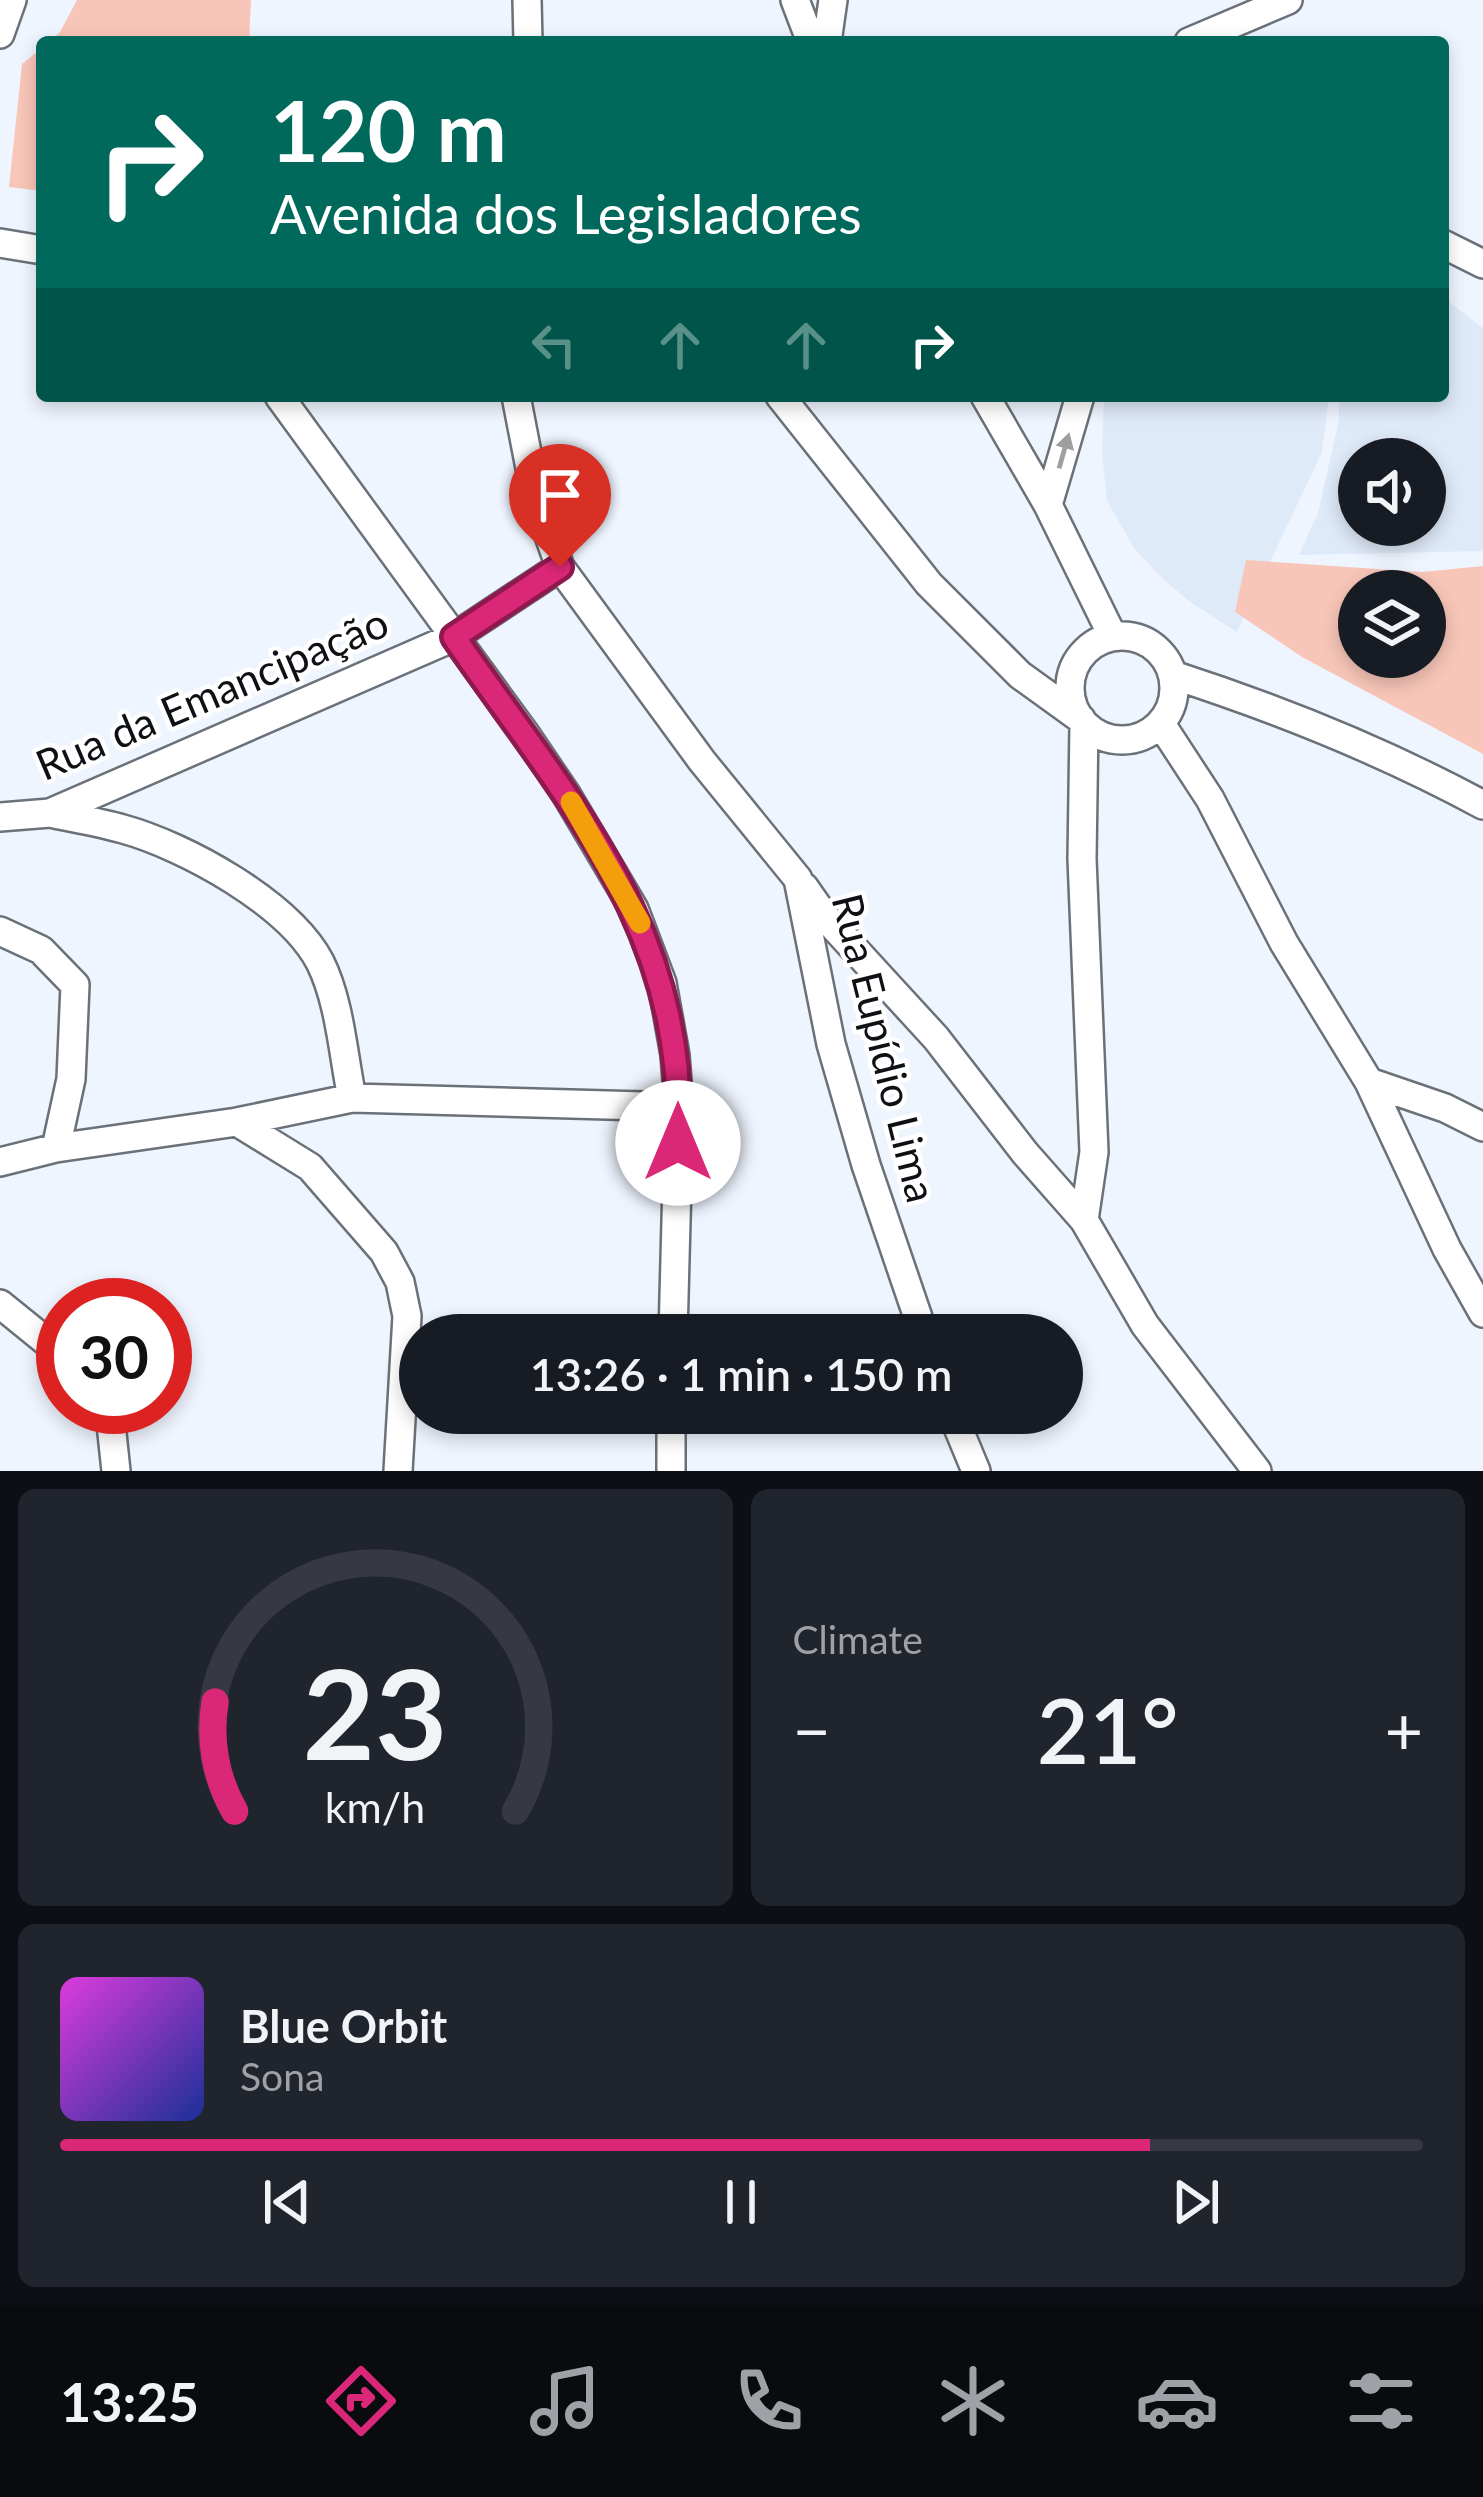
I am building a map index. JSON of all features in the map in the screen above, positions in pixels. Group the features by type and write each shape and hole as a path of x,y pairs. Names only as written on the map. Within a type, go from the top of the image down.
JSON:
{"street":[{"path":"0,34 12,0"},
{"path":"527,0 528,36"},
{"path":"795,0 809,36"},
{"path":"827,36 833,0"},
{"path":"1204,36 1288,0"},
{"path":"0,243 36,249"},
{"path":"1449,247 1483,264"},
{"path":"283,402 566,794 634,909 662,983 680,1107 674,1314"},
{"name":"Rua Eupídio Lima","path":"517,402 536,499 560,567 702,761 798,879 831,1044 916,1314"},
{"path":"785,402 940,596 1020,675 1082,722 1114,740 1148,735 1161,724 1175,693 1173,675 1154,647 1139,639 1113,638 1090,647 1078,659 1072,676 1070,693 1082,722 1082,859 1094,1153 1084,1220"},
{"path":"988,402 1048,505 1113,638"},
{"path":"1048,505 1078,402"},
{"name":"Rua da Emancipação","path":"0,817 50,813 454,637 560,567"},
{"path":"1173,675 1261,703 1401,760 1483,805"},
{"path":"1161,724 1210,800 1284,944 1369,1082 1447,1249 1483,1313"},
{"path":"50,813 126,830 253,892 318,959 331,991 352,1098"},
{"path":"798,879 825,917 936,1038 1024,1154 1084,1220 1145,1325 1257,1471"},
{"path":"0,931 41,950 75,986 71,1079 56,1148"},
{"path":"1369,1082 1445,1108 1483,1127"},
{"path":"0,1162 56,1148 237,1122 352,1098 680,1107"},
{"path":"237,1122 310,1167 384,1252 400,1282 406,1316 398,1471"},
{"path":"0,1304 36,1333"},
{"path":"112,1434 116,1471"},
{"path":"671,1434 671,1471"},
{"path":"961,1434 976,1471"}],"shaded area":[{"path":"77,0 251,0 249,36 56,36"},
{"path":"36,53 36,190 9,187 22,64"},
{"path":"1449,302 1483,328 1483,551 1299,555 1318,513 1339,402 1449,402"},
{"path":"1104,402 1328,402 1322,452 1237,632 1190,602 1134,548 1107,501"},
{"path":"1246,560 1393,570 1338,570 1338,676 1235,612"},
{"path":"1483,566 1483,754 1341,678 1446,678 1446,570 1442,570"}],"slow traffic":[{"path":"571,802 640,923"}],"route":[{"path":"560,567 454,637 566,794 634,909 662,983 675,1055 678,1143"}]}
